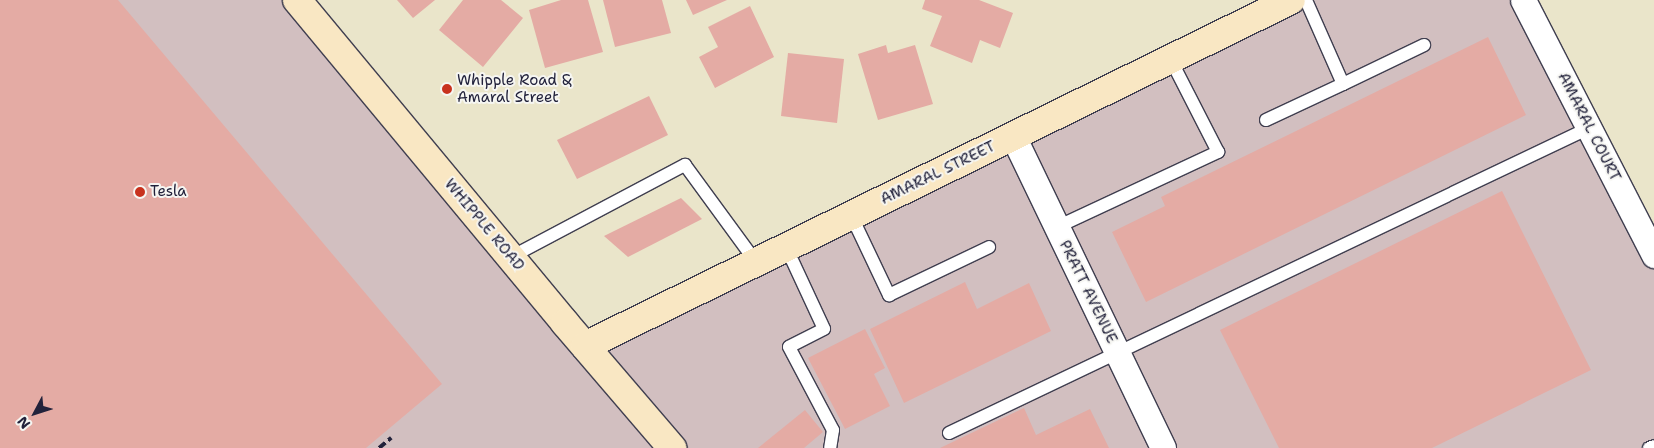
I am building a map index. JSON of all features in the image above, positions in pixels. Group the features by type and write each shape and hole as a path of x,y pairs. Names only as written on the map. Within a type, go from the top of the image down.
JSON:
{"street":[{"name":"WHIPPLE ROAD","path":"297,0 510,257 672,448"},
{"name":"AMARAL STREET","path":"585,346 1170,58 1292,0"},
{"name":"AMARAL COURT","path":"1523,0 1654,255"},
{"name":"PRATT AVENUE","path":"1013,136 1162,448"}],"lane":[{"path":"1306,0 1343,84"},
{"path":"1266,120 1424,45"},
{"path":"1057,227 1218,152 1170,58"},
{"path":"949,433 1589,128"},
{"path":"510,257 685,165 756,262"},
{"path":"851,215 890,296 989,247"},
{"path":"786,247 824,329 789,347 833,430 830,448"},
{"path":"1649,448 1654,446"}],"shaded area":[{"path":"0,0 296,0 585,346 1291,0 1524,0 1654,255 1654,448 0,448"}],"building":[{"name":"Tesla","path":"0,0 118,0 442,384 366,448 0,448"},
{"path":"397,0 435,0 413,18"},
{"path":"463,0 501,0 523,18 483,67 439,30"},
{"path":"561,0 588,0 603,52 545,68 529,10"},
{"path":"603,0 662,0 671,33 615,47"},
{"path":"686,0 727,0 693,15"},
{"path":"925,0 979,0 1013,13 1000,48 980,40 972,63 930,46 942,16 922,9"},
{"path":"750,6 774,57 715,88 699,57 718,47 708,27"},
{"path":"1488,37 1526,115 1146,302 1112,232 1165,206 1161,197"},
{"path":"886,45 888,53 915,45 933,104 878,120 858,54"},
{"path":"788,53 844,59 837,123 781,116"},
{"path":"649,96 668,135 577,179 557,140"},
{"path":"1502,191 1591,370 1432,448 1279,448 1220,330"},
{"path":"681,198 702,219 628,257 604,236"},
{"path":"965,282 977,309 1029,283 1051,331 904,403 870,329"},
{"path":"865,329 885,368 874,374 890,406 845,429 808,358"},
{"path":"1024,408 1036,435 1090,409 1109,448 940,448"},
{"path":"805,410 823,432 804,448 758,448"}],"railway":[{"path":"379,448 391,438"}],"place":[{"name":"Whipple Road & Amaral Street","path":"447,89"},
{"name":"Tesla","path":"140,192"}]}
